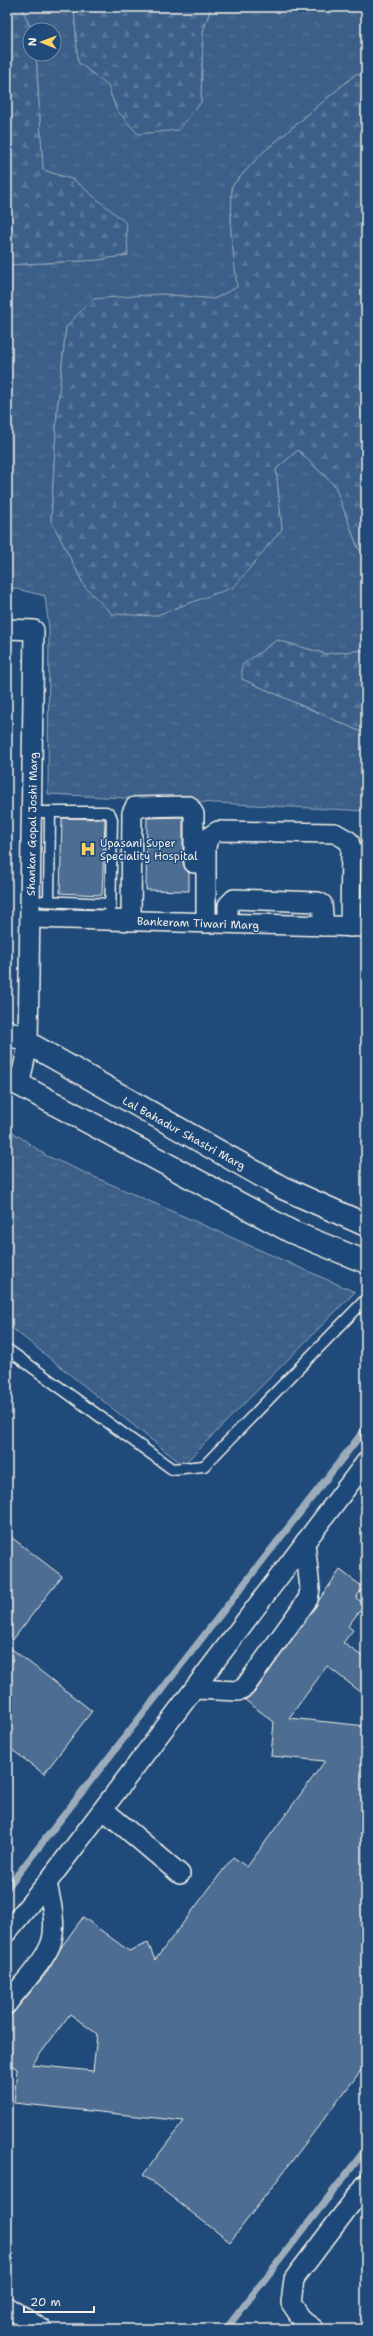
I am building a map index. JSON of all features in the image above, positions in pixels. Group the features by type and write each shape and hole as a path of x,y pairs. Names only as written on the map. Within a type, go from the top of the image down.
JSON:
{"main road":[{"name":"Lal Bahadur Shastri Marg","path":"7,1031 28,1045 283,1188 366,1225"},
{"path":"13,1082 292,1232 366,1262"}],"street":[{"name":"Shankar Gopal Joshi Marg","path":"7,629 34,630 41,812 31,918 28,1045 13,1082"},
{"path":"131,916 133,810 138,806 189,806 194,814 200,918"},
{"path":"200,918 206,848 211,835 218,831 327,833 343,836 348,841 351,848 355,924"},
{"name":"Bankeram Tiwari Marg","path":"31,918 110,912 131,916 355,924"},
{"path":"7,1932 104,1810 366,1462"},
{"path":"195,1689 238,1690 245,1687 308,1599 310,1589 305,1542"},
{"path":"104,1810 180,1874"},
{"path":"7,2004 49,1949 52,1933 52,1906 47,1883"},
{"path":"314,2329 303,2321 291,2303 294,2279 366,2184"},
{"path":"7,2307 42,2329"}],"lane":[{"path":"41,812 106,812 110,814 112,819 110,912 46,901 41,812"},
{"path":"7,1349 172,1469 204,1466 366,1299"}],"green space":[{"path":"7,7 21,7 28,22 22,22 22,62 36,62 43,170 74,180 126,223 128,255 98,260 7,265"},
{"path":"21,7 74,7 78,62 108,86 116,109 201,102 203,32 211,7 366,7 366,77 356,74 260,155 232,186 231,231 238,287 214,299 161,294 66,327 57,412 51,520 85,587 282,529 276,469 298,450 335,486 358,548 366,556 366,650 326,654 277,640 242,679 366,734 366,811 48,794 49,629 45,596 9,587 10,265 98,260 128,255 74,180 43,170 36,62 62,62 62,22 28,22"},
{"path":"74,7 211,7 203,32 201,102 179,130 138,134 116,109 108,86 78,62"},
{"path":"356,74 366,77 366,556 358,548 335,486 298,450 276,469 282,529 234,587 154,616 112,614 85,587 51,520 57,412 66,327 92,299 161,294 214,299 237,287 231,231 232,186 260,155"},
{"path":"277,640 326,654 366,650 366,734 242,679 242,665"},
{"path":"7,1128 47,1156 355,1292 183,1465 7,1324"}],"building":[{"path":"183,817 183,863 185,869 189,873 189,891 146,890 147,818"},
{"path":"62,818 105,819 102,895 60,893"},
{"path":"7,1534 62,1576 8,1646 92,1711 44,1774 7,1746"},
{"path":"340,1570 363,1587 356,1598 365,1604 348,1626 353,1630 343,1643 366,1659 366,1696 327,1666 289,1718 366,1726 366,2064 230,2242 143,2175 184,2121 14,2103 17,2069 7,2062 7,2020 48,1971 62,1946 83,1917 129,1951 148,1943 155,1960 233,1857 247,1867 325,1761 271,1756 274,1722 245,1700 254,1693","holes":["70,2014 97,2034 93,2071 32,2065"]}],"waterway":[{"path":"7,1888 366,1428"},
{"path":"226,2329 366,2149"}],"place":[{"name":"Upasani Super Speciality Hospital","path":"88,849"}]}
